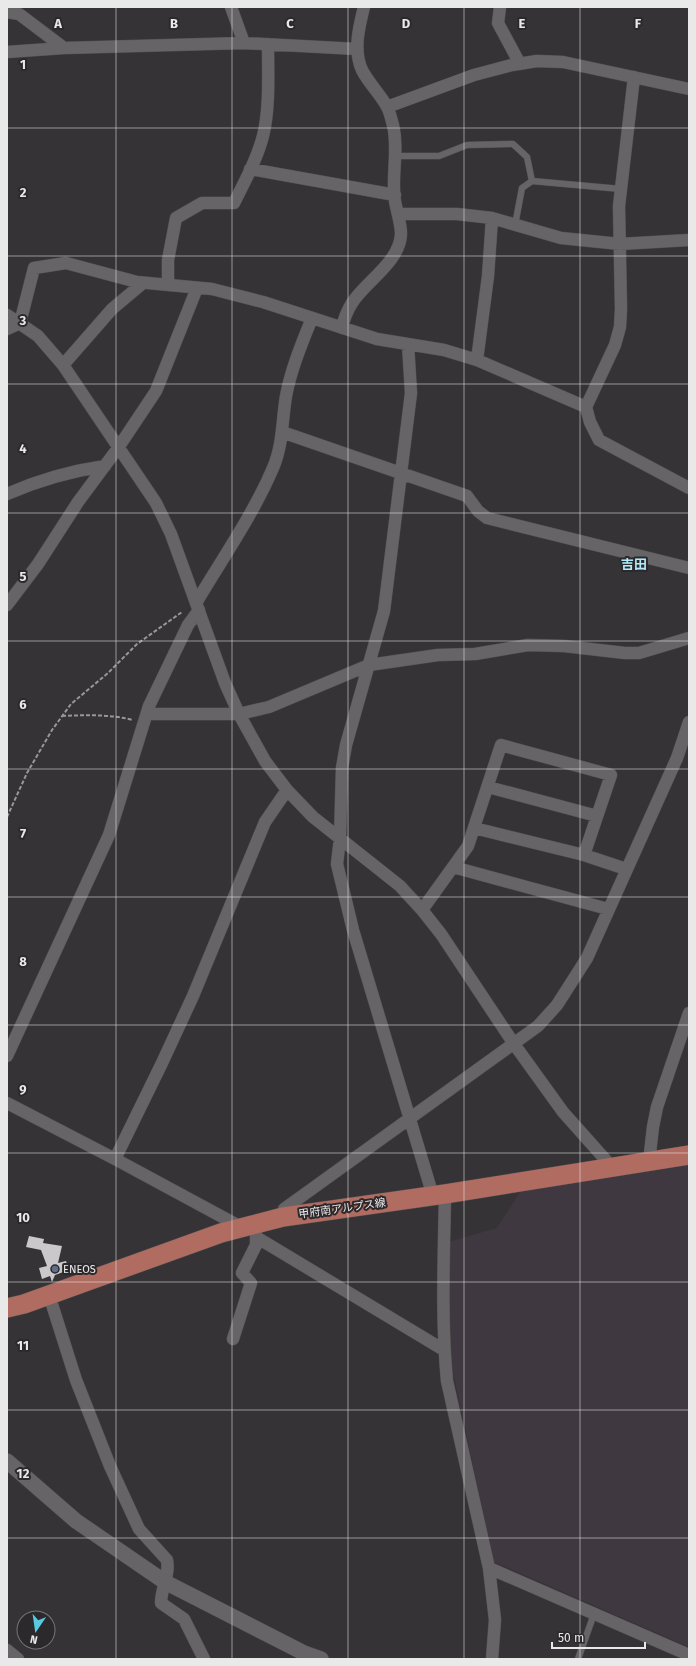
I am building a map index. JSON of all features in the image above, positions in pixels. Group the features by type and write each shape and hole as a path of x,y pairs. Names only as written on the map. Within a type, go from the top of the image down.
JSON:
{"main road":[{"name":"甲府南アルプス線","path":"7,1308 251,1229 283,1217 439,1195 689,1156"}],"street":[{"path":"231,7 244,43"},
{"path":"342,328 345,316 353,301 382,271 397,248 401,236 395,195 393,127 387,106 362,69 357,49 364,7"},
{"path":"500,7 498,23 520,64"},
{"path":"7,12 19,14 64,48"},
{"path":"7,52 64,48 244,43 357,49"},
{"path":"168,285 168,260 176,218 202,204 234,203 258,154 264,134 267,105 268,44"},
{"path":"387,106 474,75 537,61 563,62 689,89"},
{"path":"634,77 619,206 620,327 615,345 586,407 590,422 599,440 689,488"},
{"path":"250,169 395,195"},
{"path":"398,214 457,214 492,218 561,238 620,244 689,240"},
{"path":"478,360 488,276 492,218"},
{"path":"20,323 34,268 66,263 143,283 212,290 263,302 377,339 444,350 478,360 586,407"},
{"path":"63,365 112,309 143,283"},
{"path":"7,604 38,564 156,391 197,288"},
{"path":"7,315 38,336 63,365 118,448 142,480 156,503 171,534 225,683 239,714 265,761 287,790 314,817 400,886 422,910 441,934 514,1044 562,1112 612,1168"},
{"path":"7,1056 109,835 145,718 197,606 254,506 270,474 278,452 286,395 296,358 312,318"},
{"path":"7,329 20,323"},
{"path":"408,344 410,393 384,611 346,746 342,768 340,838 337,864 353,930 410,1119 439,1195 444,1350 447,1382 489,1568 494,1620 492,1659"},
{"path":"282,432 467,496 478,511 487,518 689,568"},
{"path":"7,494 28,485 71,471 105,466"},
{"path":"145,718 239,714 269,707 369,665 438,655 475,654 528,645 564,646 624,653 639,653 689,638"},
{"path":"283,1217 284,1209 514,1044 538,1026 557,1005 587,958 677,758 689,722"},
{"path":"422,910 468,846 501,745 611,775 584,855"},
{"path":"488,787 597,816"},
{"path":"115,1159 193,996 265,822 287,790"},
{"path":"474,828 584,855 626,869"},
{"path":"453,867 608,909"},
{"path":"649,1162 657,1107 685,1035 689,1013"},
{"path":"7,1103 251,1229 444,1350"},
{"path":"233,1338 251,1283 242,1273 256,1245 251,1229"},
{"path":"50,1295 76,1380 110,1466 139,1528 167,1560 168,1566 161,1596 161,1603 184,1619 204,1659"},
{"path":"7,1461 76,1521 165,1582 304,1653 321,1659"},
{"path":"489,1568 689,1655"},
{"path":"7,1650 18,1659"}],"lane":[{"path":"395,156 439,156 467,145 513,144 527,158 532,181"},
{"path":"515,225 522,188 532,181 621,189"},
{"path":"578,1659 594,1614"}],"path":[{"path":"7,816 27,773 52,730 71,704 108,673 137,644 166,622 197,606"},
{"path":"62,716 93,715 145,718"}],"shaded area":[{"path":"689,1161 689,1647 494,1562 449,1354 448,1242 497,1228 520,1192"}],"building":[{"path":"29,1236 44,1239 43,1243 62,1246 58,1263 66,1261 69,1270 55,1275 52,1282 50,1276 42,1279 39,1268 47,1266 41,1250 26,1247"}],"place":[{"name":"ENEOS","path":"55,1269"}],"district":[{"name":"吉田","path":"634,564"}]}
